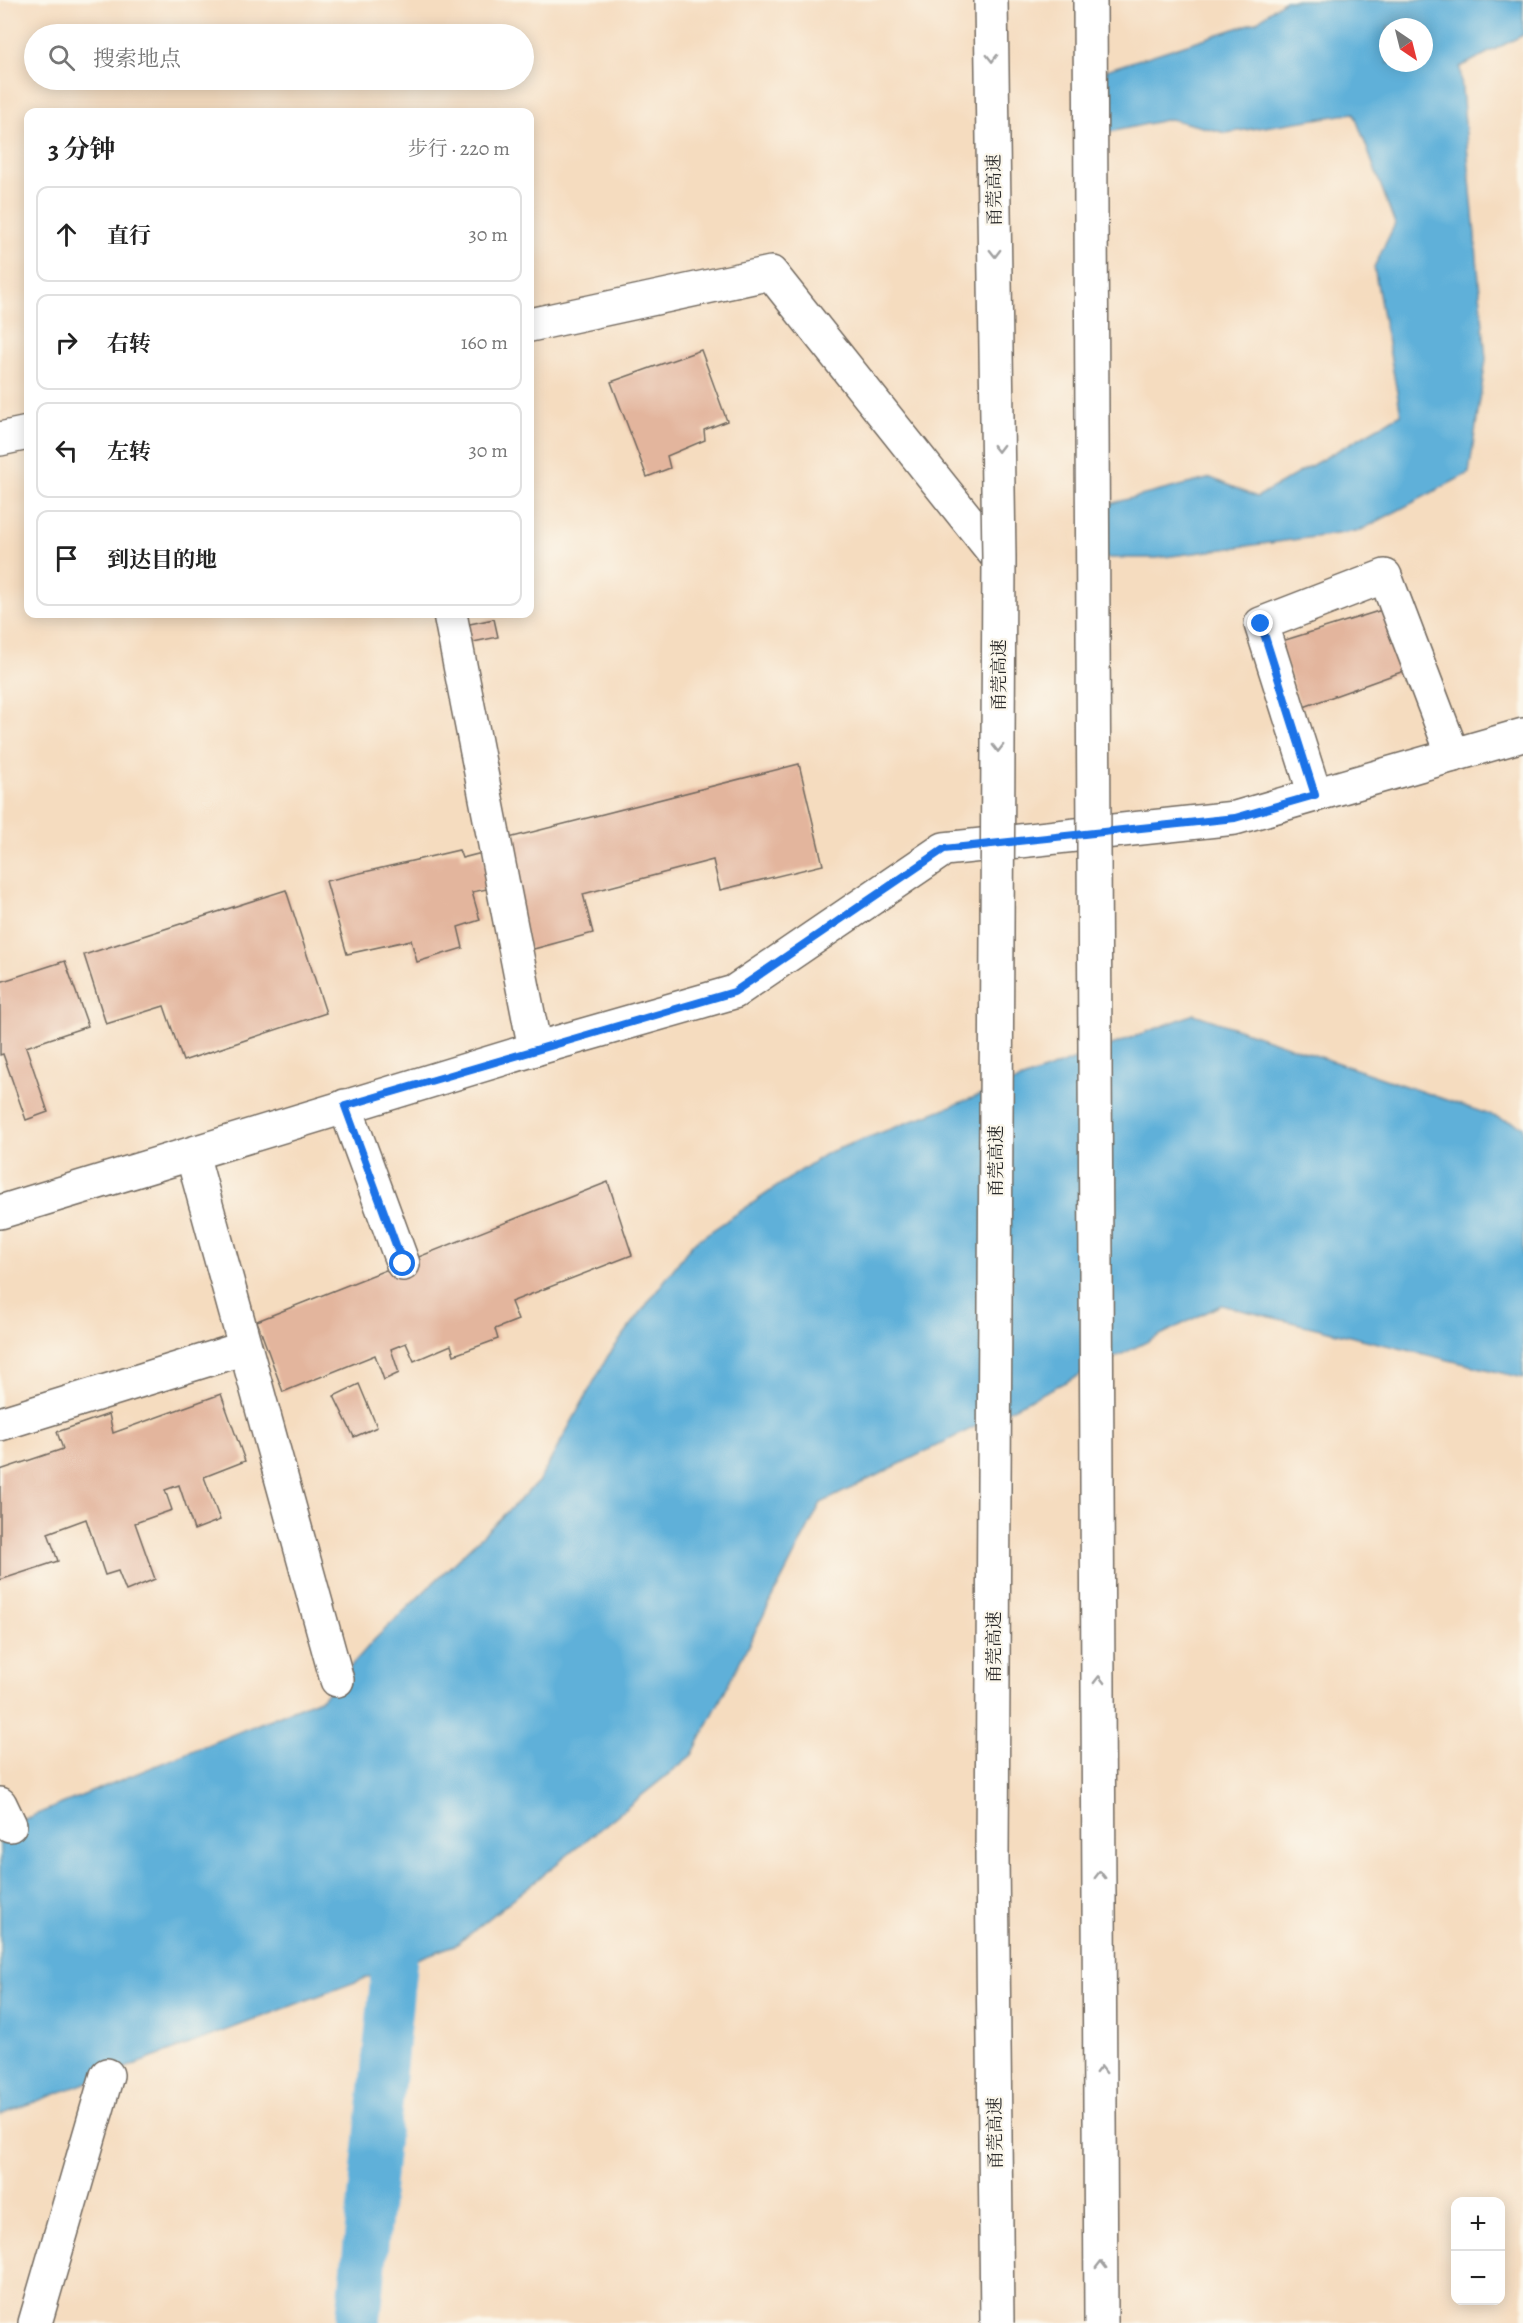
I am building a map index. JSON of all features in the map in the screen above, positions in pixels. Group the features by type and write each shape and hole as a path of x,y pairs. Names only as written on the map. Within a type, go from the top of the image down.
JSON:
{"main road":[{"name":"甬莞高速","path":"991,0 999,559 993,1833 997,2323"},
{"path":"1090,0 1101,2323"},
{"path":"534,324 771,273 999,559"},
{"path":"0,439 24,434"},
{"path":"1315,795 1261,624 1385,576 1453,755"},
{"path":"451,618 535,1049"},
{"path":"0,1212 535,1049 734,992 944,849 1235,818 1523,735"},
{"path":"345,1106 403,1264"},
{"path":"192,1154 337,1680"},
{"path":"0,1424 245,1348"},
{"path":"35,2323 107,2075"}],"water":[{"path":"1285,0 1523,0 1523,35 1460,67 1486,359 1469,473 1359,531 1157,558 1093,558 1093,508 1211,478 1257,497 1401,414 1374,267 1395,224 1354,113 1226,133 1170,119 1091,136 1103,71 1256,22"},
{"path":"1194,1014 1523,1126 1523,1378 1221,1305 821,1503 692,1755 457,1944 0,2115 0,1827 10,1825 322,1698 375,1639 539,1481 608,1356 692,1244 827,1153"}],"building":[{"path":"701,350 727,421 704,430 705,440 667,456 670,468 647,477 611,382"},
{"path":"1382,610 1404,671 1301,708 1279,642"},
{"path":"494,619 498,637 463,644 460,626"},
{"path":"799,764 823,865 720,890 713,860 583,894 593,933 530,950 501,840"},
{"path":"459,850 462,858 482,853 492,888 472,892 480,920 458,927 463,948 417,962 411,940 347,954 326,881"},
{"path":"286,890 326,1013 183,1061 164,1006 106,1024 84,955"},
{"path":"65,961 88,1026 26,1047 48,1112 26,1120 3,1054 0,1055 0,982"},
{"path":"608,1182 632,1255 511,1302 518,1320 495,1329 498,1339 454,1355 451,1345 414,1361 406,1343 391,1349 399,1373 384,1380 375,1355 283,1392 257,1321"},
{"path":"359,1384 377,1427 354,1437 334,1396"},
{"path":"221,1394 245,1461 204,1477 220,1520 194,1530 179,1485 165,1490 172,1510 135,1523 155,1579 126,1591 118,1571 105,1575 86,1519 48,1533 58,1561 0,1580 0,1470 63,1449 57,1432 109,1414 113,1433"}],"waterway":[{"path":"358,2323 400,1907"}],"route":[{"path":"403,1264 345,1106 734,992 944,849 1235,818 1315,795 1261,624"}]}
